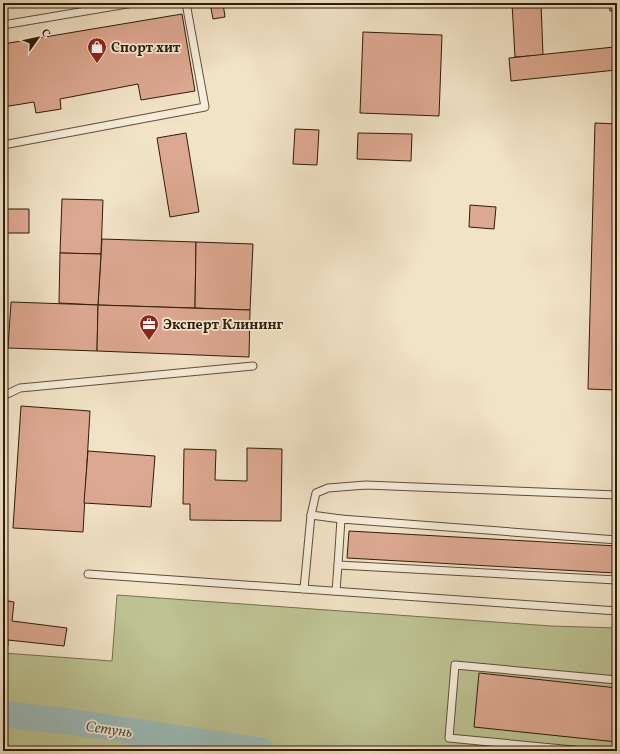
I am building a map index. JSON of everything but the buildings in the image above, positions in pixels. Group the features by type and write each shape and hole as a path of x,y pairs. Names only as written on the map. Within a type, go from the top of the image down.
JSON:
{"lane":[{"path":"3,25 133,3"},
{"path":"3,145 205,107 186,3"},
{"path":"3,396 20,388 253,366"},
{"path":"304,589 311,515 316,493 328,488 366,485 617,495"},
{"path":"311,515 341,519 617,540"},
{"path":"336,592 341,519"},
{"path":"338,565 617,580"},
{"path":"88,574 617,611"},
{"path":"584,751 448,738 455,665 617,680"}],"green space":[{"path":"117,595 551,626 617,628 617,751 3,750 3,653 112,661"}],"waterway":[{"name":"Сетунь","path":"3,714 73,722 262,751"},
{"path":"181,751 185,738"}],"place":[{"name":"Спорт хит","path":"97,64"},
{"name":"Эксперт Клининг","path":"149,341"}]}
